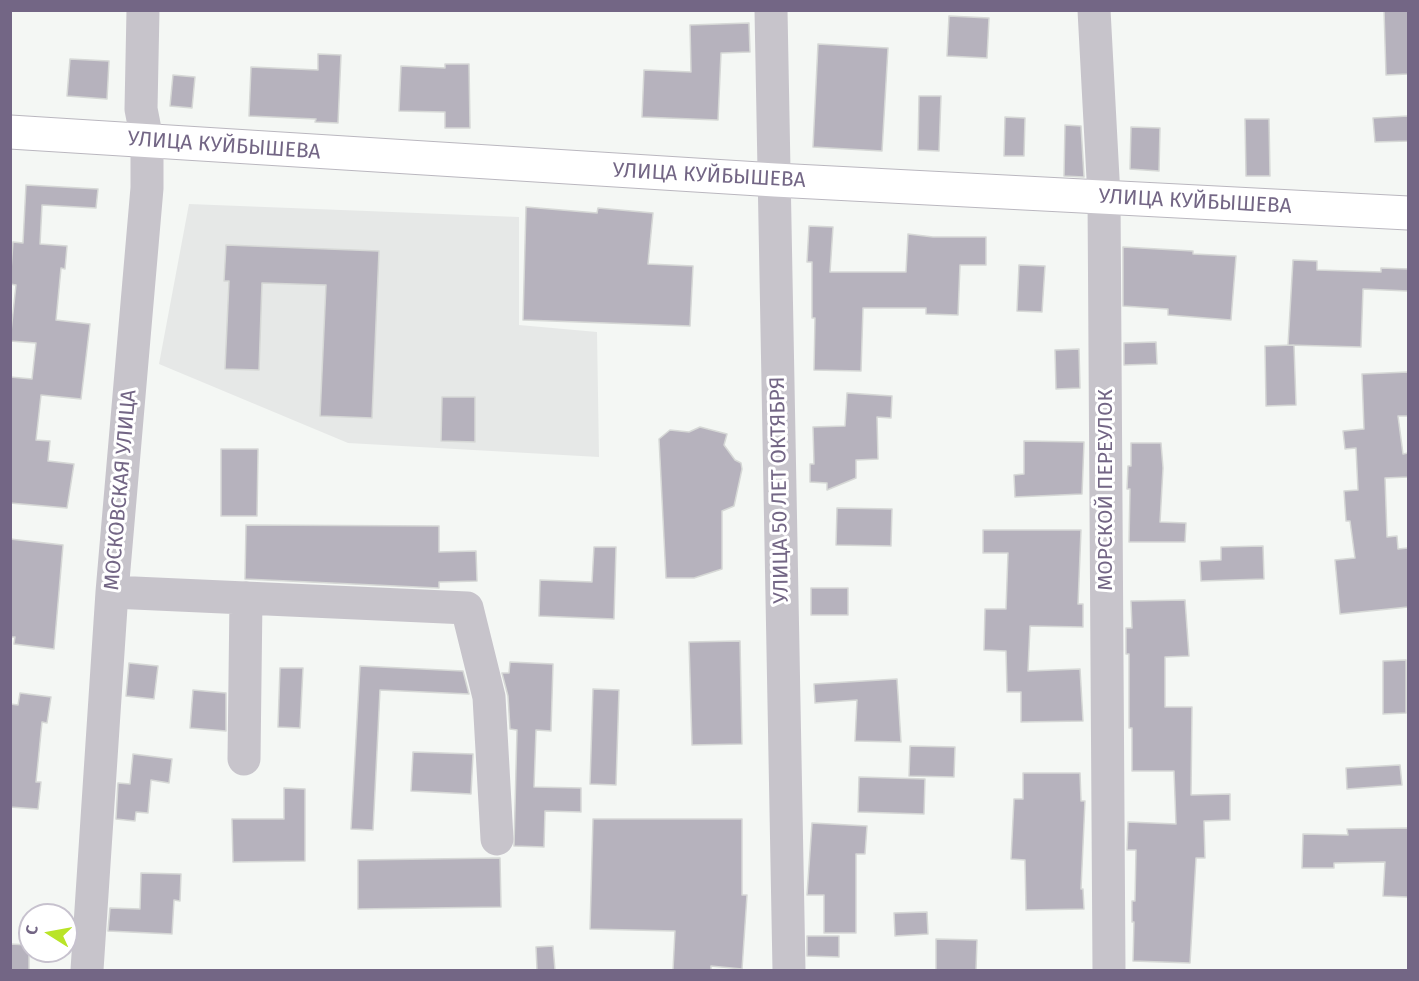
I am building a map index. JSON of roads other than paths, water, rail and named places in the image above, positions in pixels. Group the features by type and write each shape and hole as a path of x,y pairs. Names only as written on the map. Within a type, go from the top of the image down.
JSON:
{"main road":[{"name":"УЛИЦА КУЙБЫШЕВА","path":"10,132 775,180 1408,213"}],"street":[{"name":"МОСКОВСКАЯ УЛИЦА","path":"87,970 112,592 147,188 147,140 141,108 142,10"},
{"name":"УЛИЦА 50 ЛЕТ ОКТЯБРЯ","path":"771,10 789,970"},
{"name":"МОРСКОЙ ПЕРЕУЛОК","path":"1094,10 1104,197 1109,970"},
{"path":"112,592 467,609 489,697 497,839"},
{"path":"244,759 246,598"}]}
